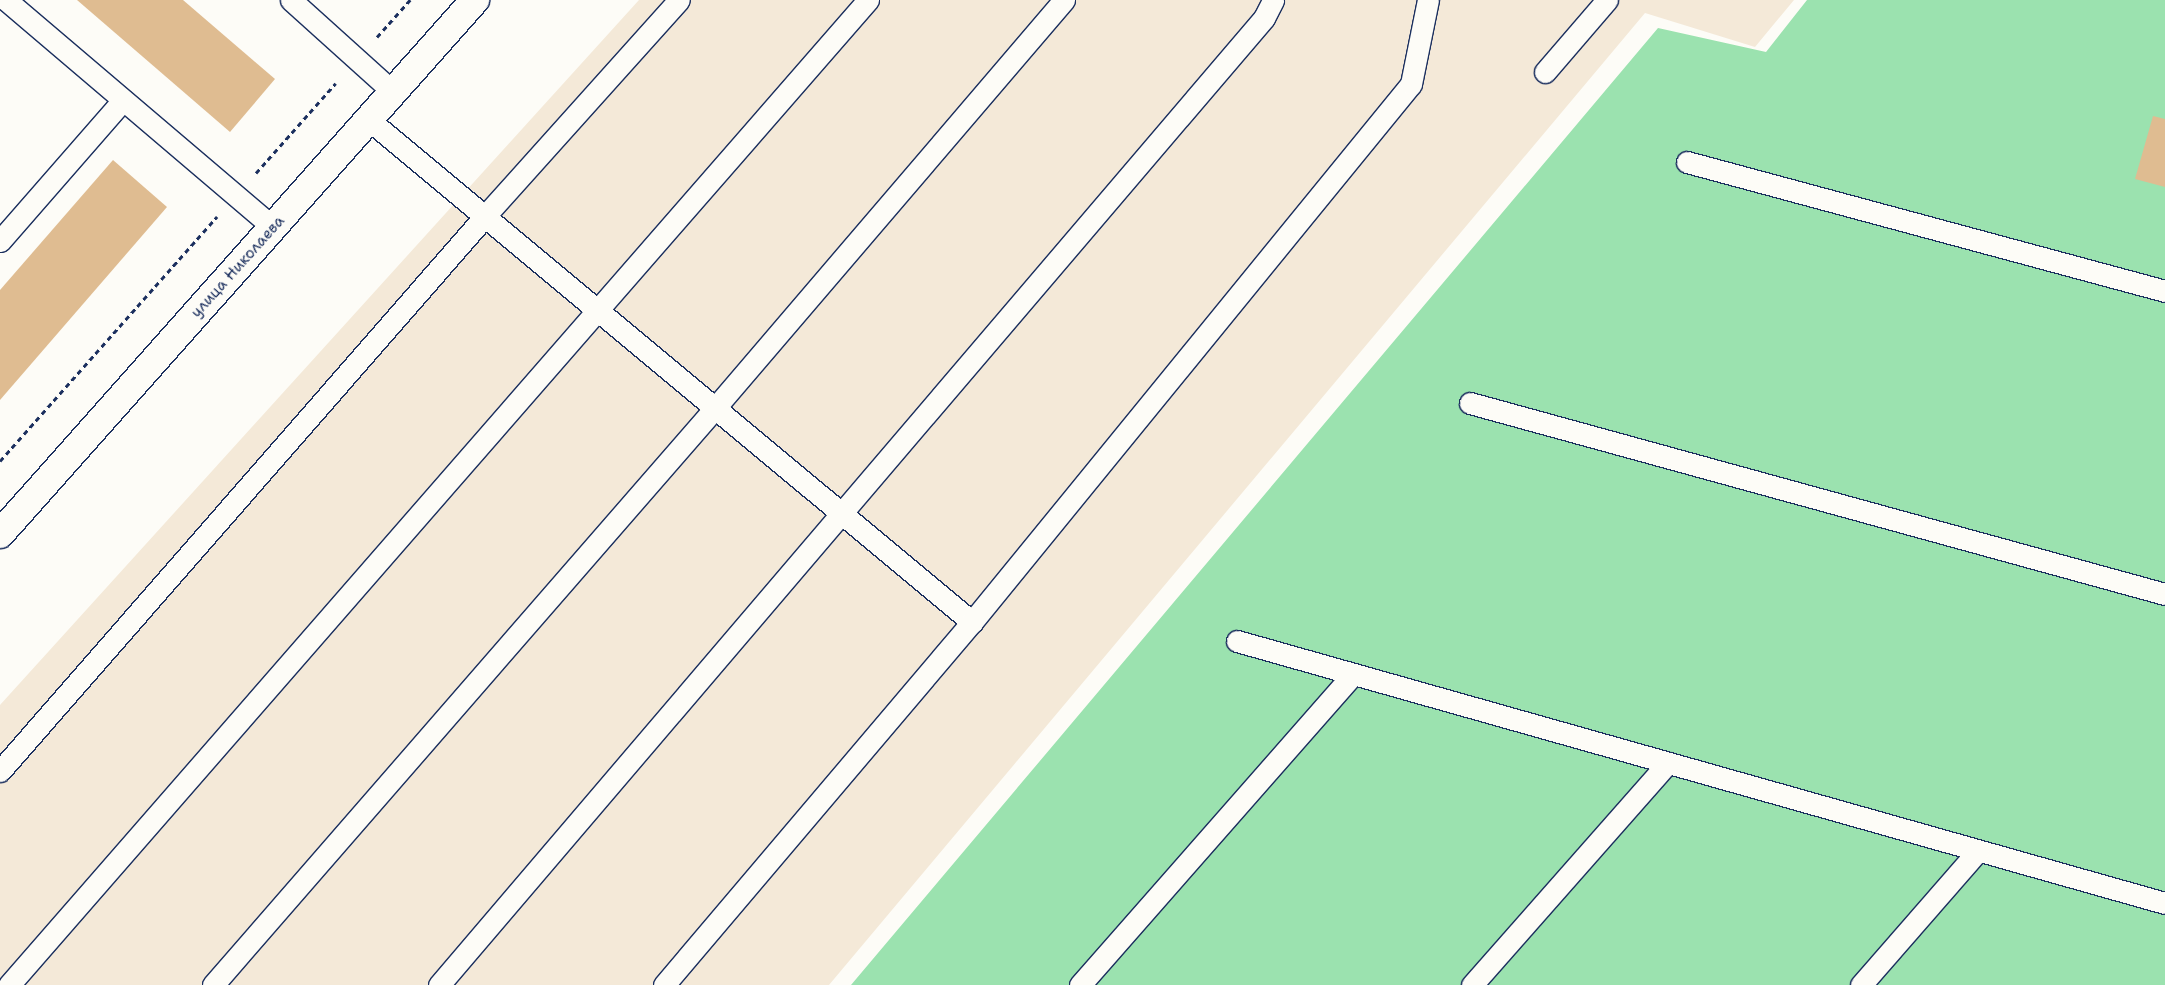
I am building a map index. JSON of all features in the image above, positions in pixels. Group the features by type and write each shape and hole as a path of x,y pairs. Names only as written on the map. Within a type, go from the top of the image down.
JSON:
{"main road":[{"name":"улица Николаева","path":"0,534 476,0"}],"lane":[{"path":"6,0 273,227"},
{"path":"292,0 393,92"},
{"path":"0,771 485,216 679,0"},
{"path":"9,985 868,0"},
{"path":"213,985 715,408 1064,0"},
{"path":"439,985 1264,18 1273,0"},
{"path":"664,985 972,622 1411,84 1428,0"},
{"path":"1545,72 1606,0"},
{"path":"0,242 123,100"},
{"path":"369,120 972,622"},
{"path":"1687,162 2165,291"},
{"path":"1470,403 2165,594"},
{"path":"1237,641 2165,904"},
{"path":"1080,985 1353,674"},
{"path":"1472,985 1668,763"},
{"path":"1861,985 1978,851"}],"path":[{"path":"0,461 410,0"}],"shaded area":[{"path":"639,0 1794,0 1755,47 1645,13 829,985 0,985 0,705"}],"green space":[{"path":"1807,0 2165,0 2165,985 851,985 1658,28 1766,52"}],"building":[{"path":"77,0 183,0 275,79 230,132"},
{"path":"2153,116 2165,119 2165,187 2135,179"},
{"path":"113,160 167,207 0,400 0,290"}]}
